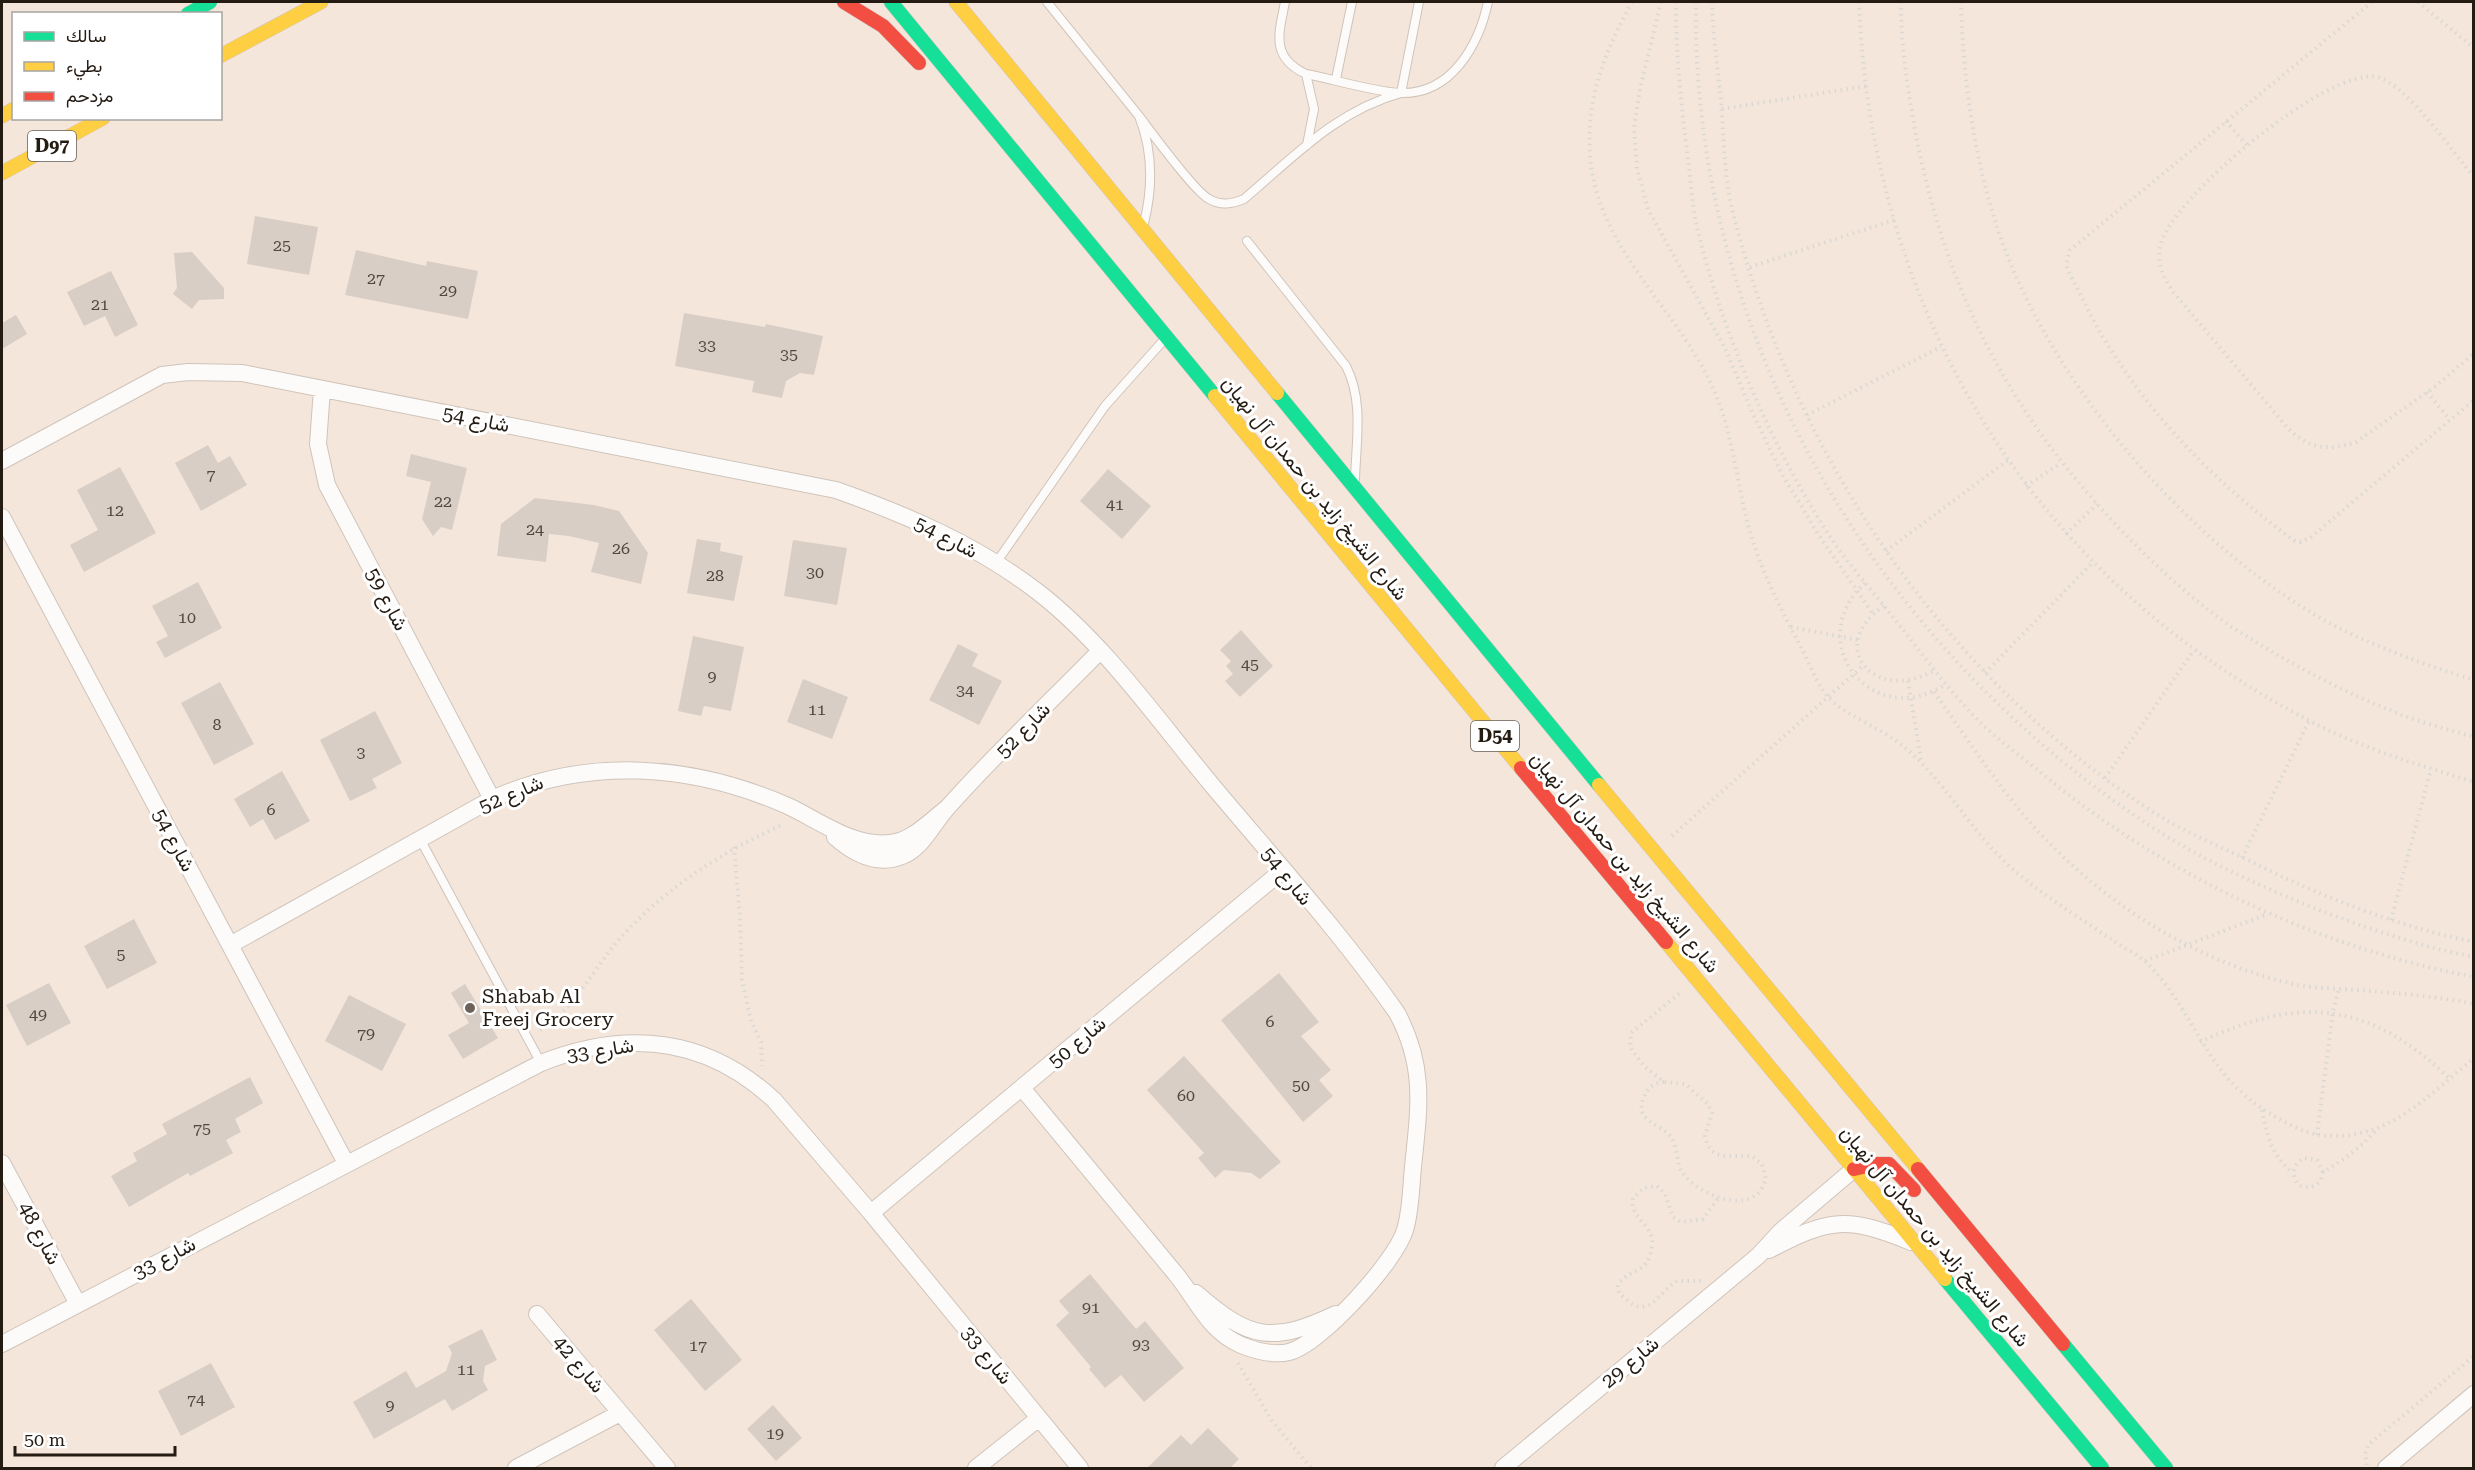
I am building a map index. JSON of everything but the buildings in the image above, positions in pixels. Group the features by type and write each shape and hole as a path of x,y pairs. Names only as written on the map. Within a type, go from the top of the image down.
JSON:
{"main road":[{"path":"192,12 210,2"},
{"path":"222,55 321,2"},
{"path":"844,2 867,15 897,39 928,74"},
{"name":"شارع الشيخ زايد بن حمدان آل نهيان","path":"891,2 2102,1468"},
{"name":"شارع الشيخ زايد بن حمدان آل نهيان","path":"956,2 2166,1468"},
{"path":"998,30 1004,58"},
{"path":"963,110 982,113"},
{"name":"D97","path":"2,173 99,120"},
{"path":"1854,1169 1880,1162 1890,1163 1923,1200"},
{"path":"1934,1211 1959,1230 1974,1236"}],"street":[{"name":"شارع 54","path":"2,461 162,375 188,372 242,374 836,490 918,521 996,563 1039,593 1099,652 1283,870 1397,1013 1412,1046 1420,1097 1405,1229 1394,1253 1318,1337 1288,1352 1265,1353 1226,1337 1205,1317 1181,1280 1022,1088"},
{"name":"شارع 59","path":"322,389 318,444 327,485 492,799"},
{"name":"شارع 54","path":"2,518 346,1163"},
{"name":"شارع 52","path":"230,945 492,799 520,787 565,774 639,769 709,779 764,796 862,841 889,843 912,836 947,808 1099,652"},
{"name":"شارع 50","path":"871,1213 1283,870"},
{"name":"شارع 33","path":"2,1344 541,1063 587,1048 634,1043 658,1044 681,1047 710,1056 756,1084 774,1100 871,1213 1080,1468"},
{"name":"شارع 48","path":"2,1163 78,1304"},
{"name":"شارع 29","path":"1503,1468 1758,1256 1781,1231 1854,1169"},
{"name":"شارع 29","path":"1758,1256 1813,1228 1841,1223 1876,1228 1917,1245"},
{"name":"شارع 54","path":"1181,1280 1229,1319 1264,1333 1301,1331 1343,1311"},
{"name":"شارع 42","path":"537,1314 667,1468"},
{"path":"2386,1468 2474,1394"},
{"name":"شارع 42","path":"516,1468 620,1413"},
{"path":"975,1468 1038,1418"}],"lane":[{"path":"1047,2 1201,193 1207,198 1225,204 1244,199 1350,112 1375,100 1432,84 1447,77 1465,61 1478,40 1488,2"},
{"path":"1285,2 1278,38 1280,50 1286,61 1306,74 1401,93"},
{"path":"1336,80 1352,2"},
{"path":"1401,93 1419,2"},
{"path":"1306,74 1314,109 1307,145"},
{"path":"1139,116 1146,135 1150,173 1142,229"},
{"path":"1247,241 1346,366 1352,379 1358,406 1355,488"},
{"path":"996,563 1105,406 1167,337"},
{"path":"420,839 541,1063"}],"path":[{"path":"1632,2 1607,46 1592,100 1590,156 1602,211 1619,243 1690,344 1714,391 1731,442 1747,520 1759,559 1790,627 1828,697 1898,742 1921,761 1943,786 1972,826 2005,862 2043,894 2145,961 2180,1004 2218,1070 2247,1100 2283,1122 2317,1135 2355,1136 2377,1130 2418,1106 2474,1058"},
{"path":"1661,2 1640,89 1634,127 1637,169 1648,209 1725,348 1782,474 1873,614"},
{"path":"1676,2 1678,87 1696,224 1710,277 1763,414 1833,541 1946,684 1982,724 2082,808 2168,863 2268,913 2350,946 2474,978"},
{"path":"1696,2 1699,92 1707,155 1734,270 1757,342 1782,402 1826,488 1879,570 1919,621 1958,666 2036,741 2154,828 2219,866 2299,902 2365,928 2444,951 2474,957"},
{"path":"1712,2 1725,163 1734,216 1766,318 1807,415 1844,485 1886,551 1933,614 1985,673 2105,778 2148,809 2194,836 2330,899 2391,920 2474,942"},
{"path":"1859,2 1872,132 1907,263 1941,347 1978,414 2026,486 2066,534 2194,650 2309,721 2349,739 2474,782"},
{"path":"1901,2 1905,63 1912,114 1938,229 1960,291 1988,352 2022,409 2061,462 2097,504 2159,569 2230,626 2308,672 2392,711 2474,737"},
{"path":"1961,2 1963,63 1972,129 1993,215 2021,288 2068,373 2126,452 2193,522 2268,583 2340,628 2417,663 2474,680"},
{"path":"2372,2 2076,244 2067,257 2066,265 2097,327 2127,374 2161,418 2200,461 2244,501 2295,541 2301,542 2311,537 2474,400"},
{"path":"2418,2 2474,48"},
{"path":"2474,177 2397,85 2377,76 2355,76 2300,107 2247,146 2203,187 2165,232 2160,248 2159,264 2164,280 2174,293 2286,426 2310,445 2325,448 2341,447 2356,442 2427,392 2474,353"},
{"path":"1722,109 1867,86"},
{"path":"2226,121 2247,146"},
{"path":"1750,267 1895,220"},
{"path":"1807,415 1941,347"},
{"path":"2427,392 2450,420"},
{"path":"1886,551 2008,460"},
{"path":"2026,486 2061,462"},
{"path":"2066,534 2097,504"},
{"path":"1985,673 2094,561"},
{"path":"1865,583 1857,591 1842,616 1840,636 1844,656 1853,674 1873,691 1885,696 1911,699 1934,692 1946,684"},
{"path":"1884,606 1873,614 1861,629 1858,640 1864,665 1883,680 1908,681 1935,670"},
{"path":"1790,627 1858,640"},
{"path":"2105,778 2194,650"},
{"path":"1656,850 1864,665"},
{"path":"1908,681 1921,761"},
{"path":"1934,692 2013,801 2062,855 2093,883 2184,946 2235,968 2296,985 2404,993 2474,1004"},
{"path":"2242,858 2309,721"},
{"path":"2391,920 2431,769"},
{"path":"528,1037 544,1027 568,1006 595,969 637,920 684,881 734,847 759,835"},
{"path":"734,847 740,917 742,981 745,999 762,1053 762,1063 756,1084"},
{"path":"2145,961 2268,913"},
{"path":"1664,1082 1633,1054 1629,1040 1631,1033 1696,979"},
{"path":"2317,1135 2333,1011 2339,988"},
{"path":"2200,1042 2233,1026 2265,1017 2333,1011 2365,1020 2395,1034 2422,1053 2449,1078"},
{"path":"1664,1082 1685,1084 1707,1103 1712,1113 1705,1136 1712,1150 1728,1158 1752,1156 1765,1169 1766,1179 1756,1195 1743,1200 1719,1197 1692,1184 1685,1176 1680,1169 1673,1140 1644,1117 1641,1110 1645,1092 1653,1085 1664,1082"},
{"path":"2262,1109 2273,1150 2300,1185 2305,1187 2318,1184 2323,1172 2343,1161 2377,1130"},
{"path":"2293,1173 2294,1167 2304,1158 2317,1160 2323,1172"},
{"path":"1719,1197 1703,1219 1681,1222 1672,1217 1661,1189 1653,1186 1640,1190 1633,1198 1632,1209 1649,1231 1652,1245 1645,1267 1620,1281 1617,1289 1633,1306 1642,1308 1649,1306 1673,1283 1683,1279 1725,1283"},
{"path":"1226,1337 1240,1367 1272,1421 1311,1468"},
{"path":"2369,1468 2365,1454 2368,1445 2474,1356"}],"traffic: fast":[{"path":"192,12 210,2"},
{"path":"891,2 1215,396"},
{"path":"1277,393 1599,785"},
{"path":"1945,1279 2102,1468"},
{"path":"2063,1344 2166,1468"}],"traffic: slow":[{"path":"222,55 321,2"},
{"path":"956,2 1277,393"},
{"path":"2,116 12,110"},
{"path":"2,173 99,120"},
{"path":"1215,396 1521,768"},
{"path":"1599,785 1918,1169"},
{"path":"1666,942 1945,1279"}],"traffic: jam":[{"path":"844,2 883,26 919,63"},
{"path":"1521,768 1666,942"},
{"path":"1854,1169 1876,1164 1889,1164 1914,1190"},
{"path":"1918,1169 2063,1344"}],"place":[{"name":"Shabab Al Freej Grocery","path":"470,1008"}]}
